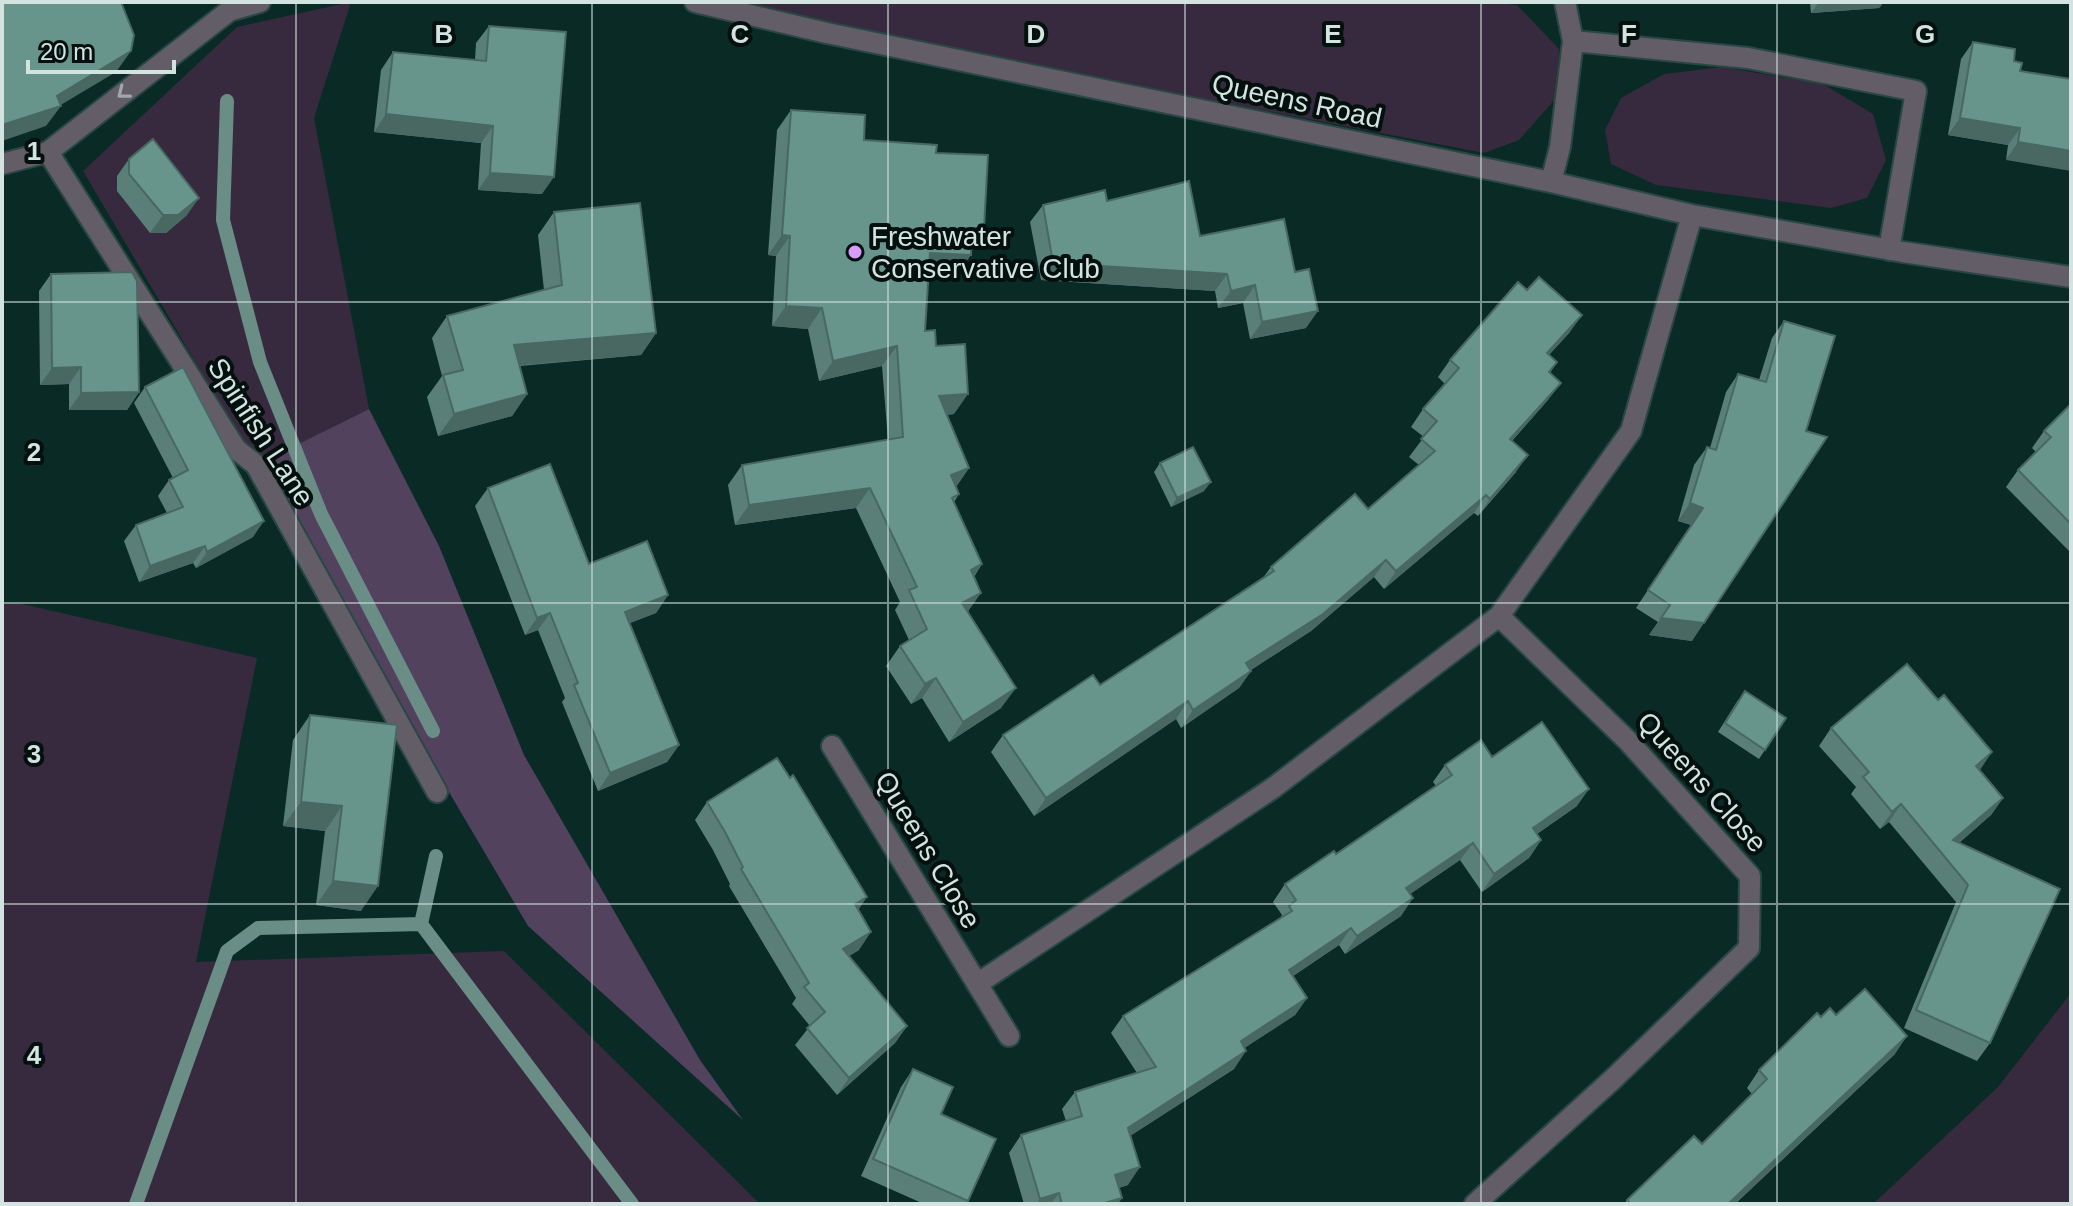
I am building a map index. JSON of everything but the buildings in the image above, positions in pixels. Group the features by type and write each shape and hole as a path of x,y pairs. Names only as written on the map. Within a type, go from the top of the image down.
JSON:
{"street":[{"path":"2,164 48,152 226,6 260,2"},
{"name":"Queens Road","path":"695,2 772,11 1692,215 1889,250 2071,277"},
{"path":"1551,182 1560,147 1573,41 1565,2"},
{"path":"1573,41 1748,58 1916,91 1889,250"},
{"name":"Spinfish Lane","path":"48,152 236,449 256,465 437,792"},
{"path":"977,984 1273,788 1499,616 1631,431 1692,215"},
{"name":"Queens Close","path":"1475,1204 1612,1080 1749,948 1750,876 1628,741 1499,616"},
{"name":"Queens Close","path":"832,746 1009,1036"}],"shaded area":[{"path":"351,2 314,118 369,409 256,465 83,171 237,27"},
{"path":"729,2 1487,2 1517,5 1559,49 1557,97 1519,140 1484,153 828,26"},
{"path":"1722,67 1823,84 1873,114 1886,160 1867,198 1831,208 1656,185 1611,164 1605,130 1621,98 1664,74"},
{"path":"369,409 439,546 524,755 700,1060 743,1120 528,926 256,465"},
{"path":"2,603 18,603 257,658 196,962 504,951 760,1204 2,1204"},
{"path":"2071,993 2071,1204 1873,1204 1998,1087"}],"waterway":[{"path":"227,101 223,220 260,362 321,514 433,731"},
{"path":"436,856 421,924 632,1204"},
{"path":"136,1204 227,951 258,928 421,924"}],"place":[{"name":"Freshwater Conservative Club","path":"855,252"}]}
